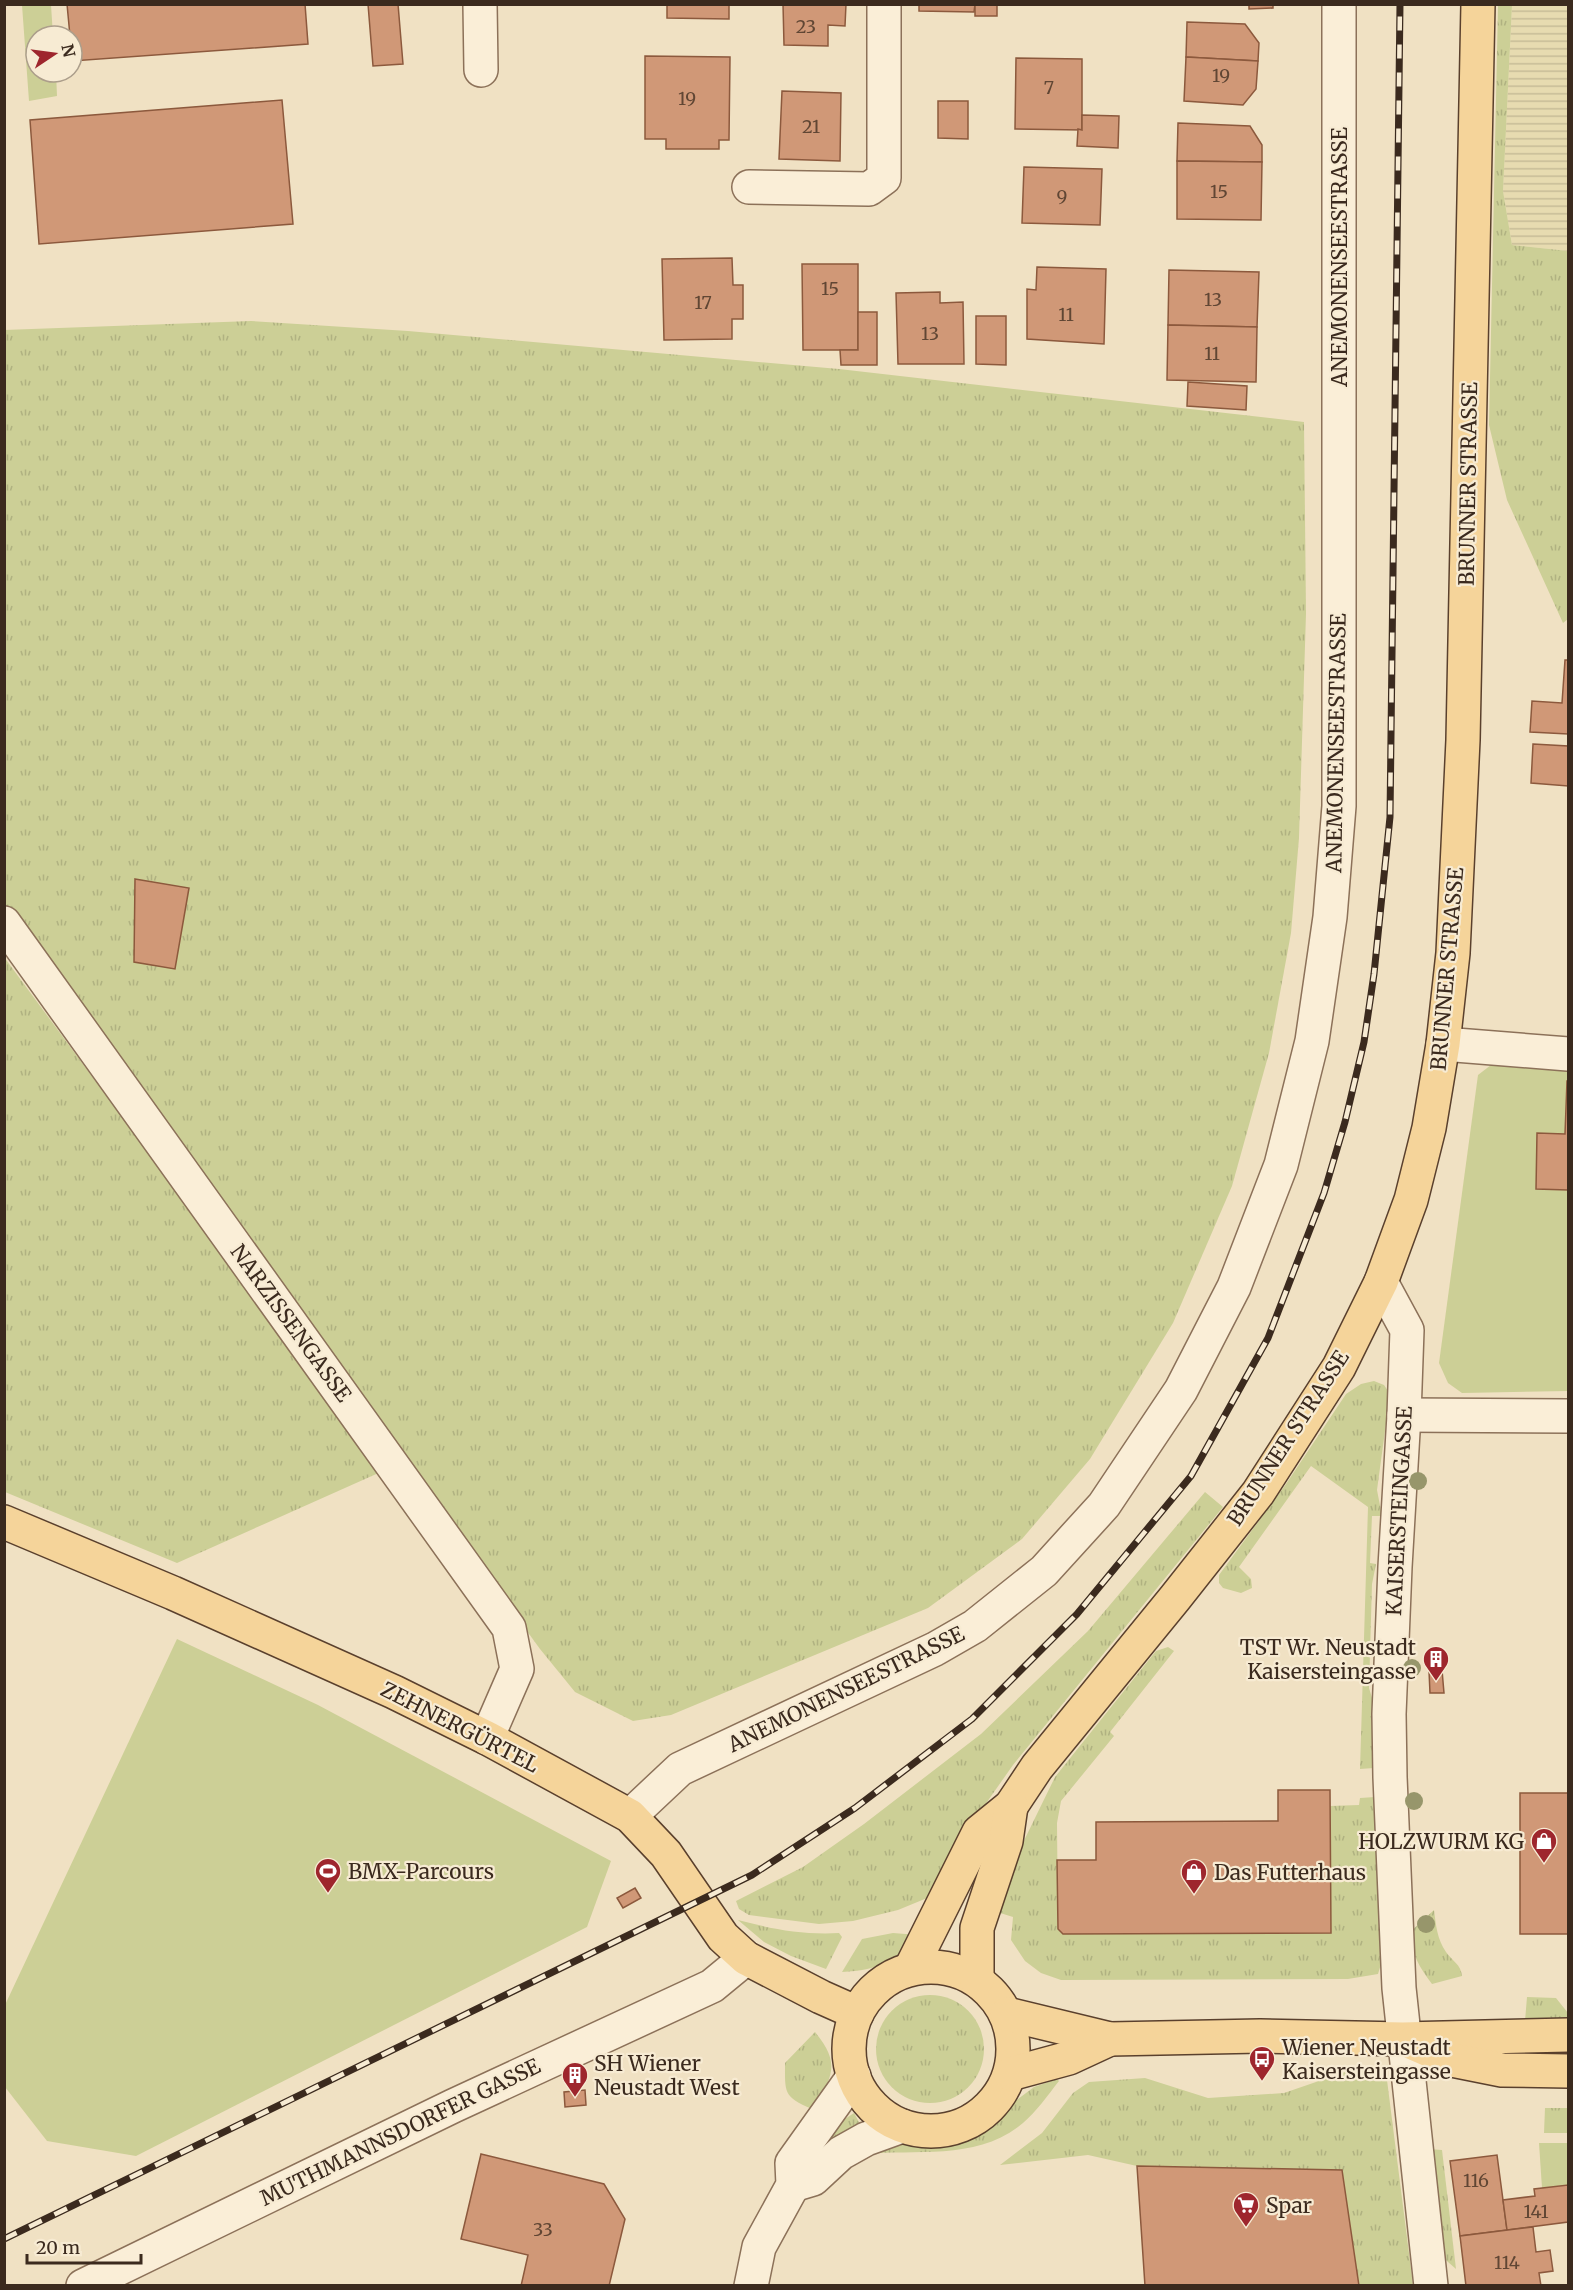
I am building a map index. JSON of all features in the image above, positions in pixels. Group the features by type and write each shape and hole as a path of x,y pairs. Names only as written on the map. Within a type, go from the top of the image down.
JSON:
{"main road":[{"name":"BRUNNER STRASSE","path":"911,1968 979,1832 1011,1806 1037,1767 1258,1493 1339,1367 1381,1282 1411,1200 1429,1128 1443,1044 1453,953 1463,740 1478,4"},
{"name":"ZEHNERGÜRTEL","path":"4,1522 337,1666 487,1738 630,1816 666,1854 723,1937 746,1958 857,2013"},
{"name":"BRUNNER STRASSE","path":"977,1980 977,1928 1006,1841 1011,1806"},
{"path":"945,1967 977,1980 989,1989 1006,2014 1012,2034 1014,2054 1010,2074 1002,2091 991,2106 976,2118 958,2127 940,2131 921,2131 902,2126 886,2118 861,2092 854,2076 849,2044 857,2013 867,1997 894,1974 911,1968 945,1967"},
{"path":"1006,2014 1110,2039 1569,2035"},
{"path":"1403,2038 1452,2060 1502,2070 1569,2071"},
{"path":"1010,2074 1069,2058 1110,2039"}],"street":[{"path":"480,4 481,70"},
{"path":"749,187 869,189 884,178 884,4"},
{"name":"ANEMONENSEESTRASSE","path":"630,1816 680,1769 935,1649 975,1626 1044,1571 1110,1495 1180,1390 1234,1287 1281,1165 1312,1041 1330,917 1339,806 1339,4"},
{"name":"NARZISSENGASSE","path":"4,923 509,1628 518,1669 487,1738"},
{"path":"1443,1044 1569,1054"},
{"name":"KAISERSTEINGASSE","path":"1381,1282 1407,1330 1392,1635 1389,1714 1390,1777 1403,2038 1431,2286"},
{"path":"1404,1415 1569,1416"},
{"name":"MUTHMANNSDORFER GASSE","path":"83,2286 453,2106 712,1986 746,1958"},
{"path":"751,2286 759,2247 793,2185 792,2163 854,2076"},
{"path":"793,2185 813,2179 841,2153 866,2139 902,2126"}],"shaded area":[{"path":"1512,5 1568,5 1568,251 1512,245 1503,191"}],"green space":[{"path":"22,5 51,5 52,24 24,24 24,32"},
{"path":"1498,5 1512,5 1503,191 1512,245 1568,251 1568,619 1563,623 1507,500 1489,425"},
{"path":"28,84 56,84 57,96 29,101"},
{"path":"251,321 408,331 839,369 1304,422 1306,613 1299,838 1291,933 1269,1053 1232,1186 1173,1323 1090,1459 1022,1539 928,1608 671,1715 633,1721 575,1692 540,1649 5,908 4,330"},
{"path":"4,957 383,1471 177,1563 5,1492"},
{"path":"1504,1062 1568,1068 1568,1391 1462,1393 1448,1383 1439,1363 1478,1075 1491,1065"},
{"path":"1374,1381 1384,1385 1390,1394 1377,1490 1382,1516 1372,1516 1370,1563 1376,1564 1372,1584 1369,1688 1379,1721 1374,1768 1360,1769 1368,1507 1311,1466 1239,1567 1251,1579 1252,1588 1241,1593 1223,1588 1219,1583 1219,1575 1286,1484 1346,1394 1361,1384"},
{"path":"1205,1492 1223,1507 1013,1765 968,1829 932,1896 898,1910 853,1921 819,1924 749,1915 739,1909 736,1901 803,1867 864,1824 981,1734 1088,1631"},
{"name":"BMX-Parcours","path":"177,1639 318,1705 611,1861 587,1927 136,2156 47,2141 5,2087 5,2005"},
{"path":"1168,1647 1174,1651 1110,1732 1114,1736 1061,1801 1057,1823 1058,1929 1063,1934 1331,1933 1330,1806 1359,1805 1360,1798 1375,1797 1385,1951 1378,1974 1348,1979 1061,1980 1041,1973 1025,1961 1011,1940 1013,1917 997,1912 1015,1859 1055,1777 1156,1651"},
{"path":"1434,1910 1441,1942 1458,1966 1462,1976 1432,1984 1417,1960 1409,1933"},
{"path":"738,1920 788,1931 839,1933 842,1937 826,1969 791,1956 764,1942"},
{"path":"893,1933 918,1935 901,1952 885,1963 876,1967 842,1972 862,1939"},
{"path":"930,1995 951,1999 968,2011 980,2028 984,2049 980,2070 968,2087 951,2099 930,2103 909,2099 892,2087 880,2070 876,2049 880,2028 892,2011 909,1999"},
{"path":"1527,1997 1556,1998 1568,2013 1568,2022 1525,2021"},
{"path":"815,2032 828,2053 831,2070 825,2088 812,2109 796,2101 788,2092 785,2081 785,2063"},
{"path":"1371,2068 1387,2080 1413,2285 1359,2285 1342,2170 1137,2166 1088,2155 1000,2165 1042,2133 1073,2093 1089,2082 1145,2078 1208,2098 1284,2093 1348,2071"},
{"path":"1057,2079 1059,2081 1028,2119 1005,2135 987,2143 947,2151 864,2154 900,2143 930,2147 974,2138 1034,2087"},
{"path":"1545,2108 1568,2108 1568,2133 1544,2133"},
{"path":"854,2113 860,2124 803,2175 836,2125"},
{"path":"1539,2143 1568,2143 1568,2185 1542,2188"},
{"path":"1428,2149 1442,2150 1456,2269 1440,2255"}],"building":[{"path":"67,4 305,4 308,44 84,60 84,24 69,24"},
{"path":"368,4 398,4 403,64 373,66"},
{"path":"667,4 729,4 729,19 667,18"},
{"path":"783,4 846,4 845,26 828,25 828,46 784,45"},
{"path":"919,4 975,4 974,12 919,11"},
{"path":"975,4 997,4 997,16 975,16"},
{"path":"1249,4 1273,4 1273,8 1249,9"},
{"path":"1187,22 1245,24 1259,43 1258,61 1186,57"},
{"path":"645,56 730,57 729,140 719,140 719,149 666,149 666,139 645,139"},
{"path":"1186,57 1258,61 1256,89 1243,105 1184,101"},
{"path":"1016,58 1082,59 1082,130 1015,129"},
{"path":"782,91 841,93 840,161 779,159"},
{"path":"282,100 293,224 39,244 30,120"},
{"path":"938,101 968,101 968,139 938,138"},
{"path":"1082,115 1119,116 1118,148 1077,146 1078,129 1082,130"},
{"path":"1178,123 1250,126 1262,145 1262,162 1177,161"},
{"path":"1177,161 1262,162 1261,220 1177,219"},
{"path":"1024,167 1102,169 1100,225 1022,223"},
{"path":"732,258 733,285 743,285 743,319 732,319 732,339 664,340 662,259"},
{"path":"802,264 858,264 858,350 803,350"},
{"path":"1037,267 1106,269 1104,344 1027,339 1027,289 1036,290"},
{"path":"1169,270 1259,272 1257,327 1168,325"},
{"path":"940,292 940,303 963,302 964,364 898,364 896,293"},
{"path":"858,312 877,312 877,365 841,365 840,350 858,350"},
{"path":"976,316 1006,316 1006,365 976,364"},
{"path":"1168,325 1257,327 1256,382 1167,380"},
{"path":"1188,382 1247,386 1246,410 1187,406"},
{"path":"1565,660 1568,660 1568,734 1530,732 1532,701 1562,703"},
{"path":"1533,744 1568,746 1568,786 1531,783"},
{"path":"135,879 189,888 175,969 134,962"},
{"path":"1567,1081 1568,1190 1536,1189 1537,1133 1565,1134"},
{"name":"TST Wr. Neustadt Kaisersteingasse","path":"1442,1670 1444,1693 1430,1693 1429,1671"},
{"name":"Das Futterhaus","path":"1278,1790 1330,1790 1331,1933 1063,1934 1058,1929 1057,1860 1096,1860 1096,1822 1278,1821"},
{"name":"HOLZWURM KG","path":"1520,1793 1568,1793 1568,1934 1520,1934"},
{"path":"635,1888 641,1898 623,1908 617,1898"},
{"name":"SH Wiener Neustadt West","path":"585,2090 586,2105 565,2107 564,2092"},
{"path":"481,2154 604,2184 625,2219 609,2286 521,2286 528,2255 461,2239"},
{"path":"1497,2155 1507,2230 1460,2236 1450,2161"},
{"name":"Spar","path":"1137,2166 1342,2170 1359,2286 1145,2286"},
{"path":"1568,2185 1568,2222 1507,2230 1503,2200 1535,2196 1534,2189"},
{"path":"1533,2227 1536,2252 1550,2250 1553,2271 1539,2273 1541,2286 1466,2286 1460,2236"}],"railway":[{"path":"4,2239 752,1875 855,1808 972,1719 1077,1614 1191,1476 1268,1338 1324,1193 1345,1122 1364,1042 1374,974 1390,817 1400,4"}],"place":[{"name":"TST Wr. Neustadt Kaisersteingasse","path":"1436,1682"},
{"name":"HOLZWURM KG","path":"1544,1864"},
{"name":"BMX-Parcours","path":"328,1894"},
{"name":"Das Futterhaus","path":"1194,1895"},
{"name":"Wiener Neustadt Kaisersteingasse","path":"1262,2082"},
{"name":"SH Wiener Neustadt West","path":"575,2098"},
{"name":"Spar","path":"1246,2228"}]}
